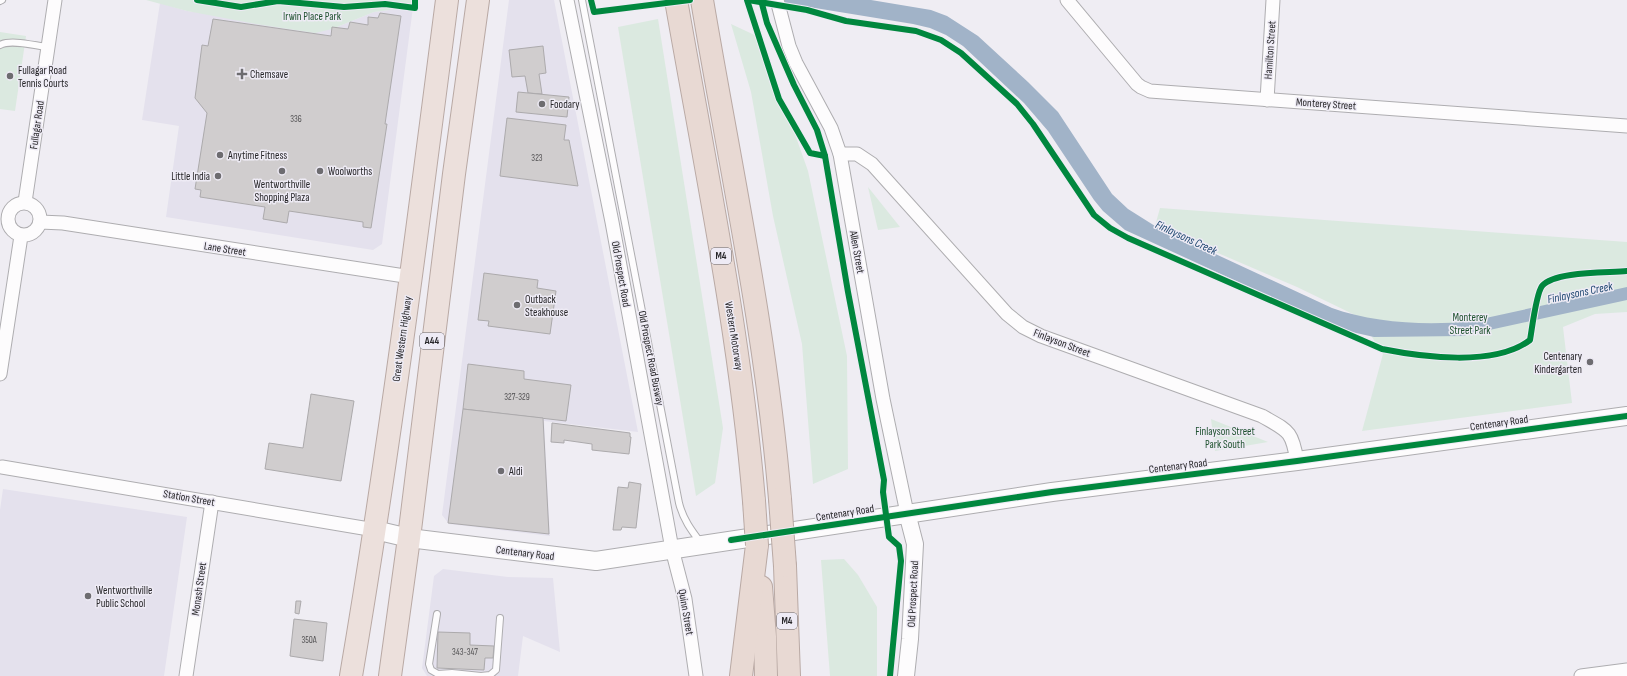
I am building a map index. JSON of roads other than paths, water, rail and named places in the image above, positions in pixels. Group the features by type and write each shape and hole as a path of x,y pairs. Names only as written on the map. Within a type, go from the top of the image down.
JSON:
{"highway":[{"name":"Great Western Highway","path":"351,676 375,530 411,277 447,0"},
{"name":"A44","path":"390,676 409,538 454,174 478,0"},
{"name":"Western Motorway","path":"677,6 733,324 743,397 754,501 758,545 757,568"},
{"name":"M4","path":"703,7 755,300 771,409 785,566 789,676"},
{"name":"M4","path":"757,568 765,637 766,676"},
{"path":"741,676 757,568"}],"main road":[{"name":"Centenary Road","path":"375,530 409,538 596,560 1052,492 1297,461 1627,416"}],"street":[{"name":"Fullagar Road","path":"25,202 55,0"},
{"name":"Old Prospect Road","path":"567,0 612,222 672,549"},
{"name":"Allen Street","path":"777,0 789,46 796,63 831,128 840,154 883,399 907,513"},
{"name":"Monterey Street","path":"1067,0 1137,84 1146,90 1154,92 1627,126"},
{"name":"Hamilton Street","path":"1267,100 1273,0"},
{"name":"Finlayson Street","path":"840,154 857,154 872,164 1007,314 1023,328 1041,336 1262,416 1287,430 1294,441 1297,461"},
{"path":"25,202 36,209 40,215 40,222 35,231 31,234 21,236 11,229 4,215 14,206 25,202"},
{"name":"Lane Street","path":"40,222 70,225 411,277"},
{"path":"0,374 21,236"},
{"name":"Station Street","path":"1,464 375,530"},
{"name":"Monash Street","path":"186,676 212,502"},
{"name":"Old Prospect Road","path":"906,676 910,639 915,544 907,513"},
{"name":"Quinn Street","path":"672,549 685,599 696,676"},
{"path":"1581,676 1627,670"}],"lane":[{"name":"Old Prospect Road Busway","path":"582,0 679,503 687,525 702,544"},
{"path":"0,46 3,44 18,44 48,47"},
{"path":"437,614 429,664 431,670 438,674 452,673 481,676 490,675 496,670 500,618"}],"water":[{"path":"766,0 871,0 931,10 947,16 978,36 1058,112 1112,194 1128,209 1155,226 1332,308 1365,317 1383,320 1437,323 1472,321 1627,287 1627,300 1462,336 1374,337 1343,330 1125,230 1103,211 1094,200 1048,131 1024,103 963,46 946,35 930,28 913,24"}],"place":[{"name":"Chemsave","path":"242,74"},
{"name":"Fullagar Road Tennis Courts","path":"10,76"},
{"name":"Foodary","path":"542,104"},
{"name":"Anytime Fitness","path":"220,155"},
{"name":"Wentworthville Shopping Plaza","path":"282,171"},
{"name":"Woolworths","path":"320,171"},
{"name":"Little India","path":"218,176"},
{"name":"Outback Steakhouse","path":"517,305"},
{"name":"Centenary Kindergarten","path":"1590,362"},
{"name":"Aldi","path":"501,471"},
{"name":"Wentworthville Public School","path":"88,596"}],"park label":[{"name":"Irwin Place Park","path":"312,16"},
{"name":"Monterey Street Park","path":"1470,323"},
{"name":"Finlayson Street Park South","path":"1225,437"}],"water label":[{"name":"Finlaysons Creek","path":"1186,238"},
{"name":"Finlaysons Creek","path":"1580,293"}]}
